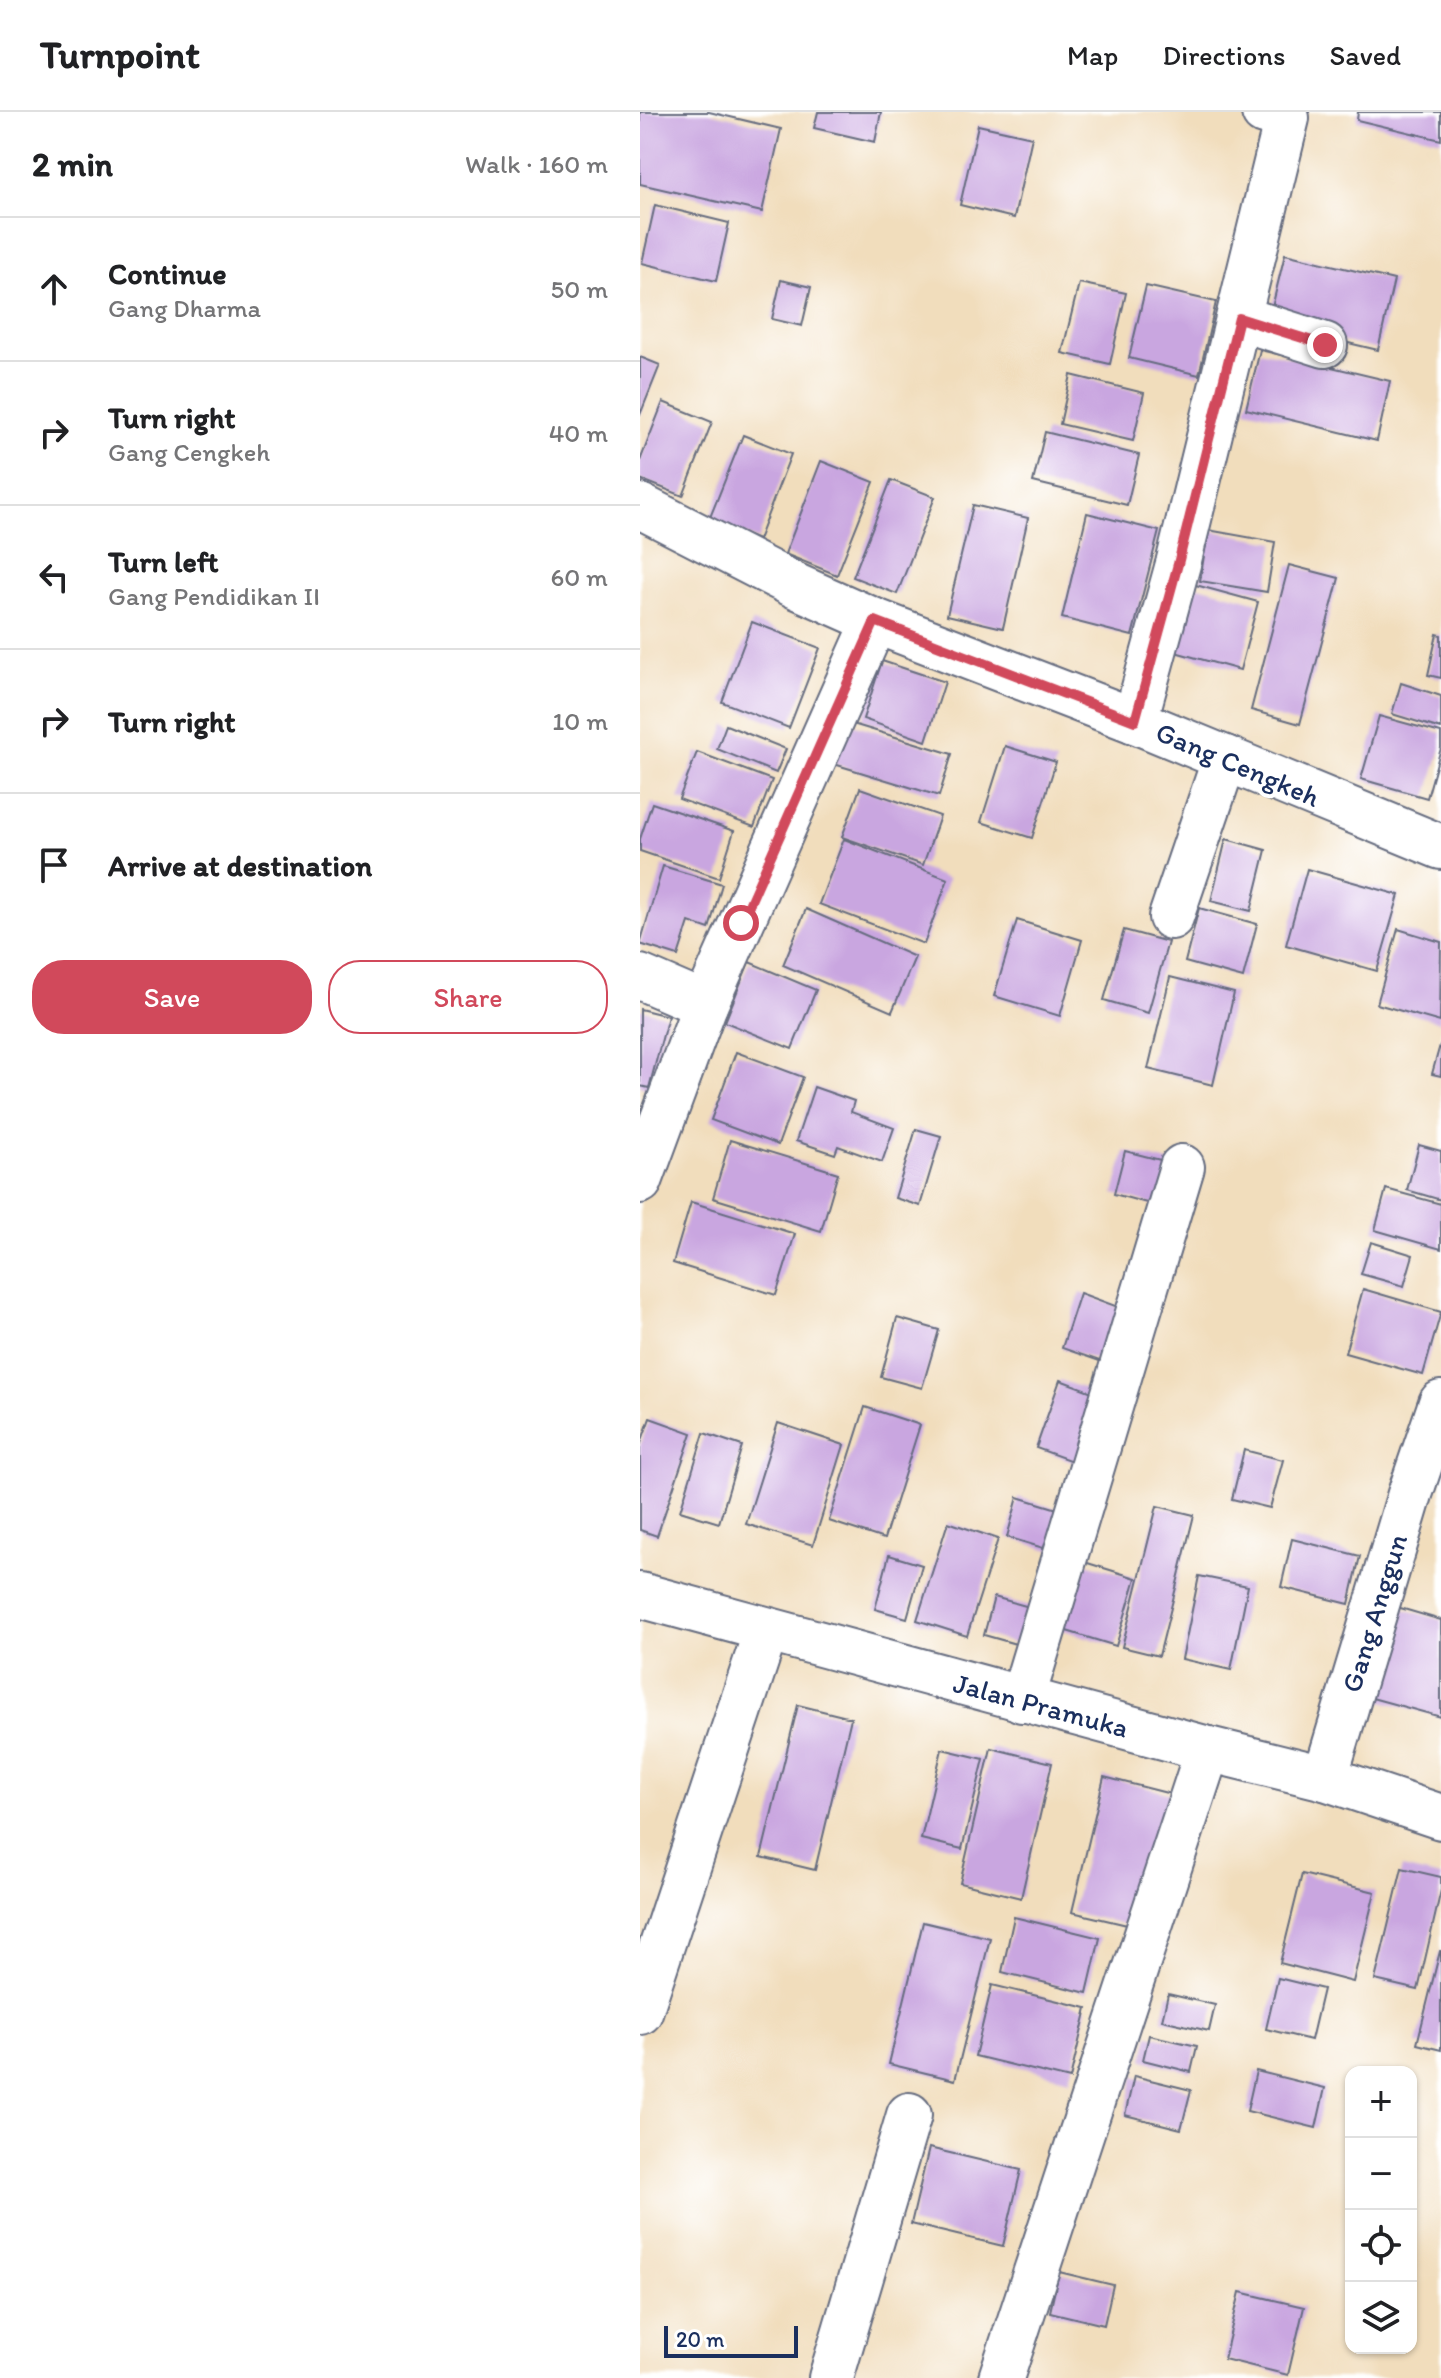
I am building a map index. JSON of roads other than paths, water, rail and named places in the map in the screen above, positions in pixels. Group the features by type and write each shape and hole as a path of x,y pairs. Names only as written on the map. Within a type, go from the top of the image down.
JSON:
{"street":[{"path":"1135,721 1178,564 1239,318 1280,114"},
{"path":"1239,318 1325,345"},
{"name":"Gang Cengkeh","path":"640,506 796,586 875,621 1135,721 1441,847"},
{"path":"640,1181 652,1114 705,1005 875,621"},
{"path":"1171,917 1225,758"},
{"path":"640,977 705,1005"},
{"path":"1022,1700 1182,1167"},
{"name":"Gang Anggun","path":"1325,1778 1410,1494 1441,1403"},
{"name":"Jalan Pramuka","path":"640,1595 1022,1700 1325,1778 1441,1817"},
{"path":"640,2012 648,1957 766,1631"},
{"path":"1001,2378 1208,1749"},
{"path":"831,2378 909,2115"}]}
